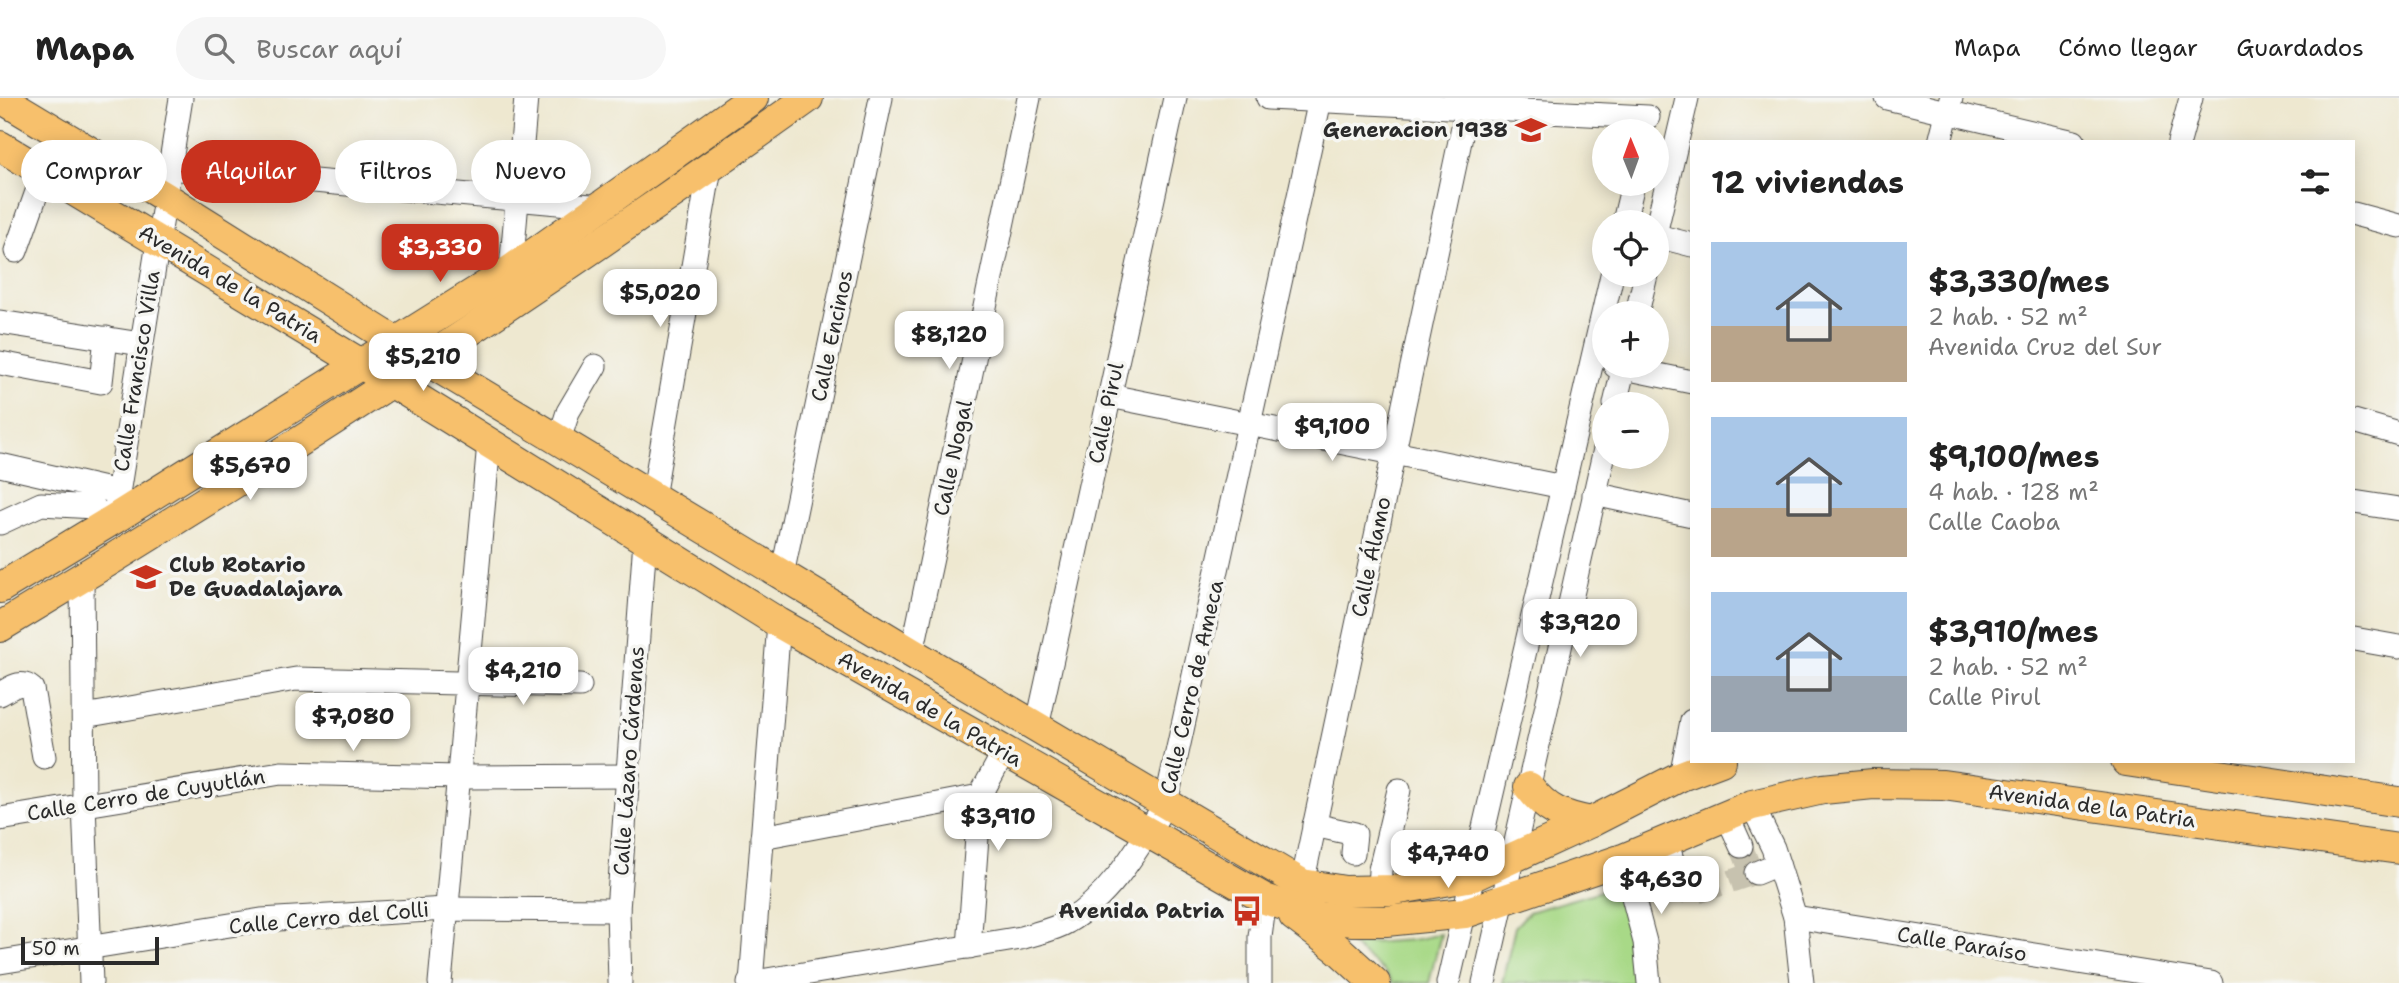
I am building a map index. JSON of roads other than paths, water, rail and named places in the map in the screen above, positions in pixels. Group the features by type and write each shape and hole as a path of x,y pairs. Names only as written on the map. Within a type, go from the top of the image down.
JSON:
{"main road":[{"name":"Avenida de la Patria","path":"1,98 168,183 396,342 1301,884 1345,891 1379,891 1473,876 1512,860 1681,776 1716,763"},
{"path":"0,588 114,512 361,364 511,270 753,98"},
{"path":"0,627 426,360 710,168 808,98"},
{"name":"Avenida de la Patria","path":"0,146 21,158"},
{"name":"Avenida de la Patria","path":"96,203 391,382 779,623 1272,902 1320,917 1386,921 1465,913 1623,859 1740,810 1823,789 1873,784 1943,785 2399,849"},
{"path":"2139,763 2399,802"},
{"path":"1529,787 1539,801 1553,811 1569,818 1591,822"},
{"path":"1272,902 1338,949 1375,983"}],"street":[{"name":"Calle Francisco Villa","path":"114,512 181,98"},
{"path":"522,140 526,98"},
{"name":"Calle Encinos","path":"782,575 881,98"},
{"name":"Calle Nogal","path":"912,653 1029,98"},
{"name":"Calle Pirul","path":"1037,727 1175,98"},
{"path":"1268,98 1649,115"},
{"path":"1661,210 1687,98"},
{"path":"1887,98 1949,105 2067,140"},
{"path":"2180,140 2191,98"},
{"name":"Calle Cerro de Ameca","path":"750,983 1021,938 1065,924 1093,905 1147,833 1166,803 1320,100"},
{"path":"1940,140 1949,105"},
{"name":"Calle Álamo","path":"1301,884 1467,108"},
{"path":"653,497 710,168"},
{"path":"168,183 471,198"},
{"path":"16,251 33,203"},
{"path":"511,270 517,203"},
{"path":"553,203 602,207"},
{"path":"2355,214 2399,226"},
{"path":"1669,239 1690,244"},
{"path":"0,322 141,344"},
{"path":"0,363 101,382 106,338"},
{"path":"559,440 568,412 595,366"},
{"path":"1669,377 1690,382"},
{"path":"1448,983 1563,486 1607,378"},
{"path":"1110,396 1563,486"},
{"path":"2355,421 2399,434"},
{"path":"440,983 489,443"},
{"path":"0,465 114,512"},
{"path":"1484,983 1600,469"},
{"path":"1594,494 1690,515"},
{"path":"2355,502 2399,509"},
{"path":"0,523 41,504 94,507 114,512"},
{"name":"Calle Lázaro Cárdenas","path":"620,983 618,910 645,540"},
{"path":"82,578 84,804 91,983"},
{"path":"750,983 779,623"},
{"path":"2355,639 2399,647"},
{"path":"84,716 296,679 580,686"},
{"path":"0,694 19,684 32,689 44,757"},
{"path":"1681,776 1690,731"},
{"path":"969,947 980,796 1004,751"},
{"name":"Calle Cerro de Cuyutlán","path":"0,819 281,773 459,777 628,776"},
{"path":"1379,891 1380,870 1399,790"},
{"path":"762,838 980,796"},
{"path":"1740,810 1741,846"},
{"path":"1740,810 1773,848 1795,917 1802,983"},
{"path":"1314,825 1355,834 1353,853"},
{"path":"1666,840 1676,873"},
{"path":"1623,859 1636,901 1649,983"},
{"path":"1756,873 1778,864"},
{"path":"1260,983 1260,937 1272,902"},
{"name":"Calle Cerro del Colli","path":"0,962 261,920 446,909 618,910"},
{"name":"Calle Paraíso","path":"1795,917 2211,983"}],"tunnel":[{"path":"1676,873 1686,892 1692,894 1752,874 1741,846"}],"place":[{"name":"Generacion 1938","path":"1531,130"},
{"name":"Club Rotario De Guadalajara","path":"146,577"},
{"name":"Avenida Patria","path":"1247,911"}]}
